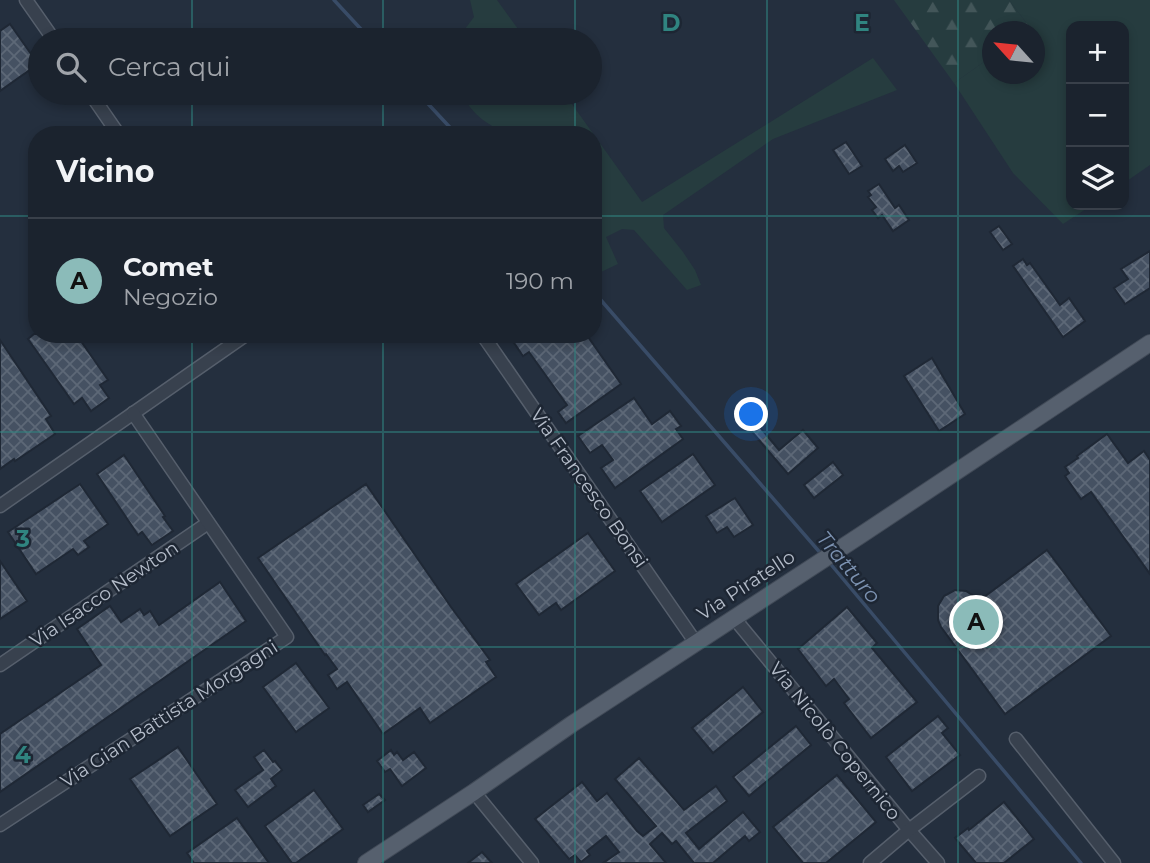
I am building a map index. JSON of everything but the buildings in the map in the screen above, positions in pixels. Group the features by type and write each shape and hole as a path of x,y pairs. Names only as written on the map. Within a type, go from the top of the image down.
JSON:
{"main road":[{"name":"Via Piratello","path":"366,863 1150,343"}],"street":[{"path":"26,0 46,28"},
{"path":"99,105 114,126"},
{"path":"0,506 234,343"},
{"name":"Via Francesco Bonsi","path":"488,343 696,643"},
{"name":"Via Gian Battista Morgagni","path":"0,825 286,637 133,413"},
{"name":"Via Isacco Newton","path":"0,665 208,523"},
{"name":"Via Nicolò Copernico","path":"734,618 939,863"},
{"path":"1016,739 1114,863"},
{"path":"870,863 979,776"},
{"path":"474,792 532,863"}],"green space":[{"path":"470,0 497,0 517,28 466,28 474,17"},
{"path":"894,0 1009,0 1025,21 982,21 982,63 954,83"},
{"path":"1009,0 1150,0 1150,165 1129,180 1129,21 1066,21 1066,210 1084,210 1063,224 1013,173 954,83 982,63 982,84 1045,84 1045,21 1025,21"},
{"path":"873,58 897,90 773,139 663,215 664,228 695,270 701,285 687,290 634,230 622,229 606,237 618,264 602,272 602,146 642,202"},
{"path":"469,105 573,105 588,126 492,126"}],"waterway":[{"name":"Tratturo","path":"334,0 360,28"},
{"name":"Tratturo","path":"429,105 449,126"},
{"name":"Tratturo","path":"602,301 823,556"},
{"name":"Tratturo","path":"828,561 1081,863"}],"place":[{"name":"Comet","path":"976,622"}]}
